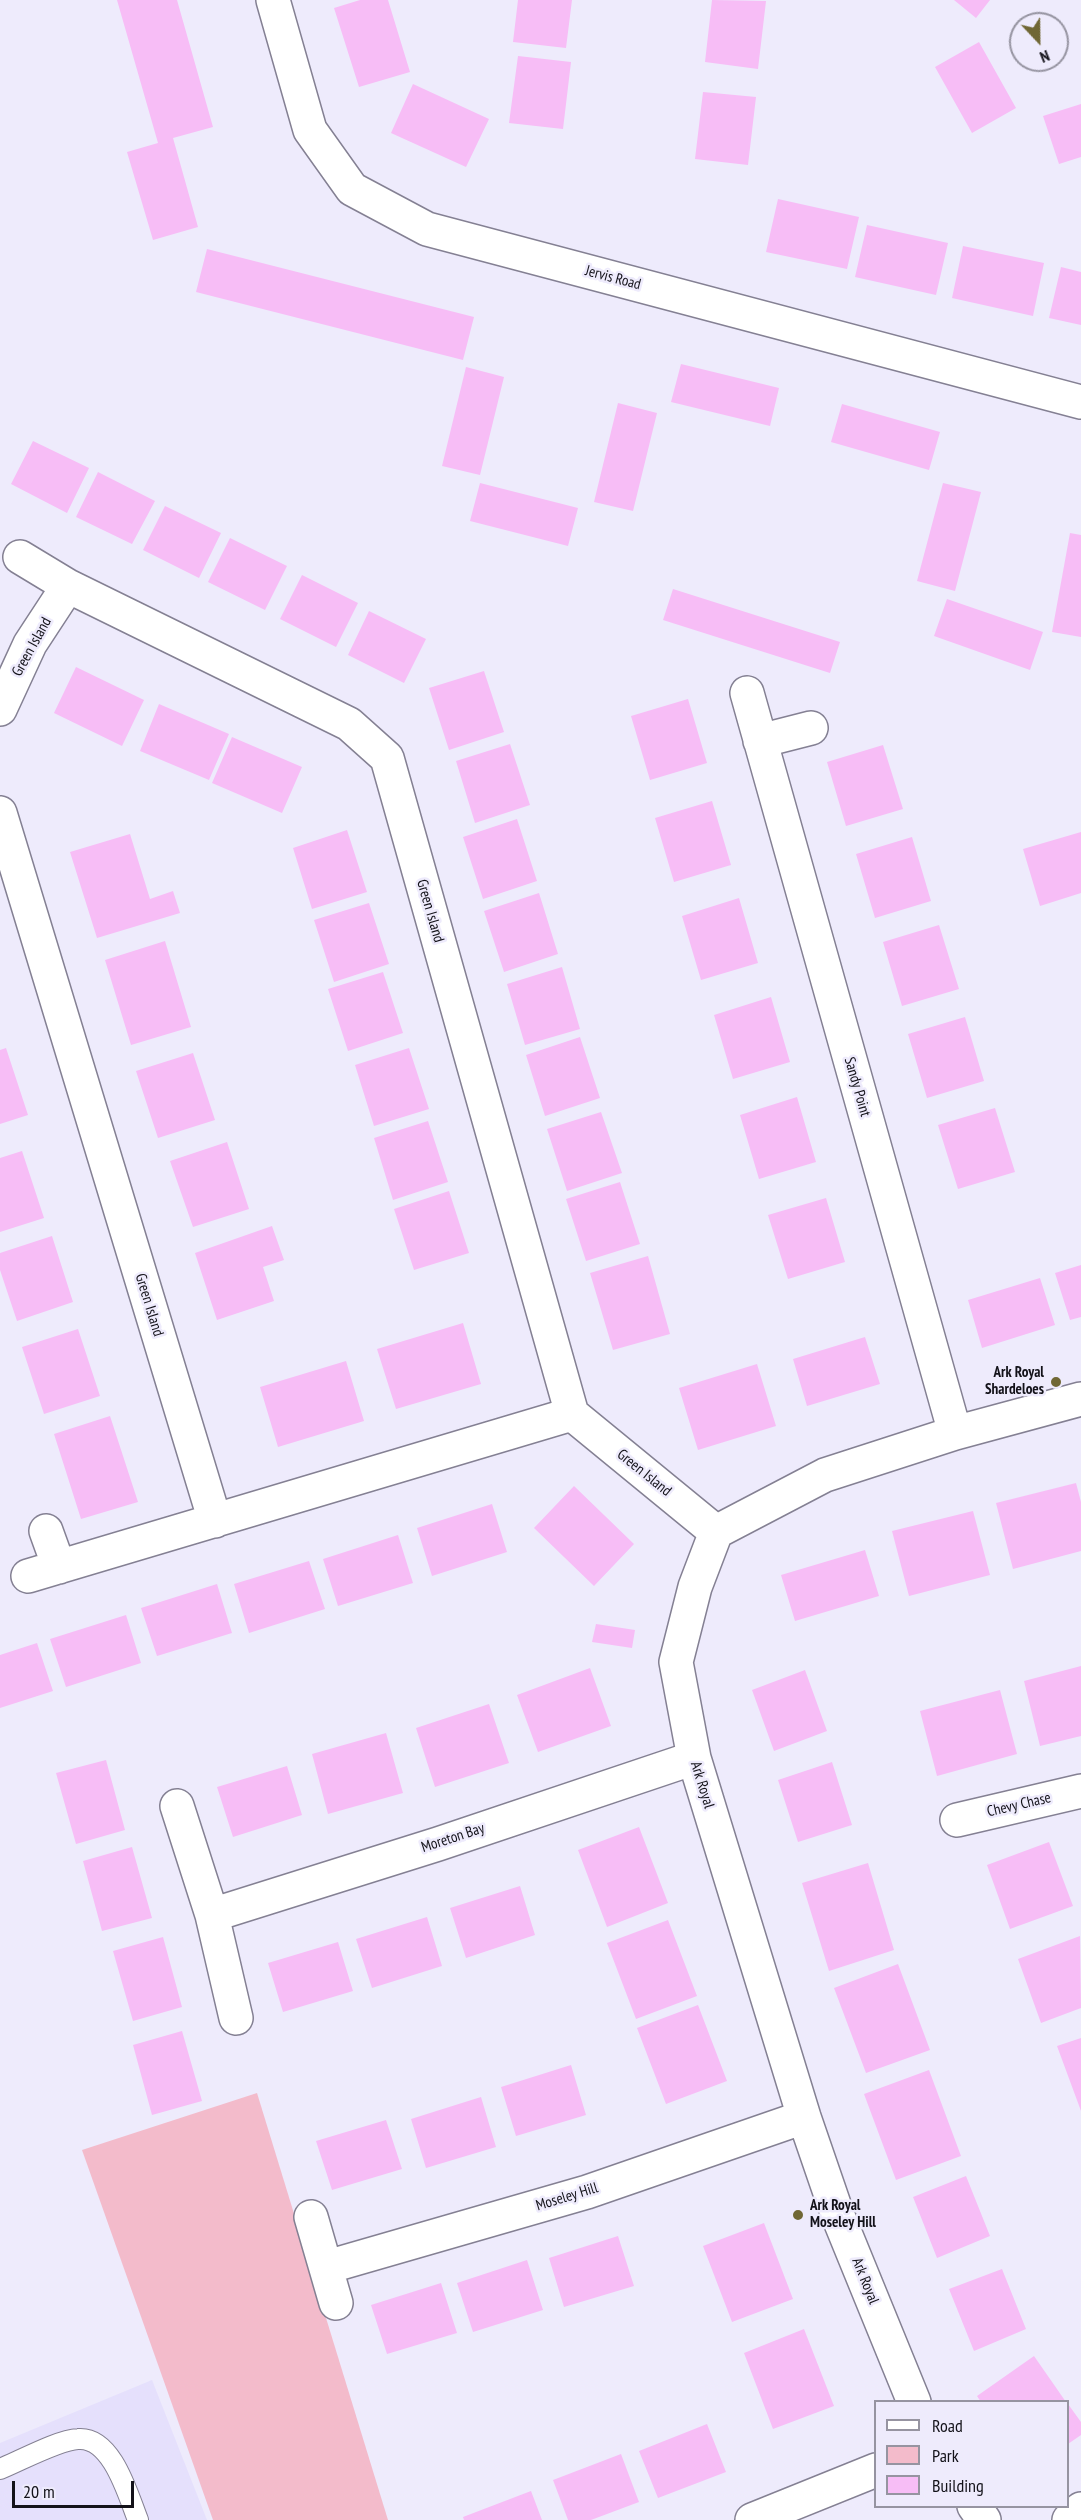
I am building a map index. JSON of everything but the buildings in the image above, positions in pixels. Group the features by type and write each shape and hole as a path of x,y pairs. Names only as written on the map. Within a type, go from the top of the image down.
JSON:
{"street":[{"name":"Jervis Road","path":"273,0 310,130 352,189 427,229 1081,402"},
{"name":"Green Island","path":"20,557 68,586 349,724 387,758 572,1414 716,1532"},
{"name":"Green Island","path":"0,710 30,644 68,586"},
{"name":"Sandy Point","path":"747,693 955,1433"},
{"path":"760,741 811,728"},
{"name":"Green Island","path":"0,813 215,1521"},
{"path":"716,1532 825,1475 955,1433 1081,1399"},
{"path":"28,1576 572,1414"},
{"path":"46,1531 59,1566"},
{"name":"Ark Royal","path":"716,1532 694,1587 676,1662 694,1758 804,2117 838,2216 913,2400"},
{"name":"Moreton Bay","path":"212,1915 438,1844 694,1758"},
{"name":"Chevy Chase","path":"957,1820 1081,1791"},
{"path":"177,1806 212,1915 236,2018"},
{"name":"Moseley Hill","path":"327,2266 587,2192 804,2117"},
{"path":"311,2217 336,2303"},
{"path":"752,2520 874,2471"},
{"path":"1069,2520 1081,2509"}],"lane":[{"path":"0,2469 69,2440 89,2440 99,2445 114,2463 138,2520"}],"shaded area":[{"path":"152,2380 207,2520 0,2520 0,2443"}],"green space":[{"path":"257,2093 388,2520 213,2520 82,2150"}],"place":[{"name":"Ark Royal Shardeloes","path":"1056,1382"},
{"name":"Ark Royal Moseley Hill","path":"798,2215"}]}
